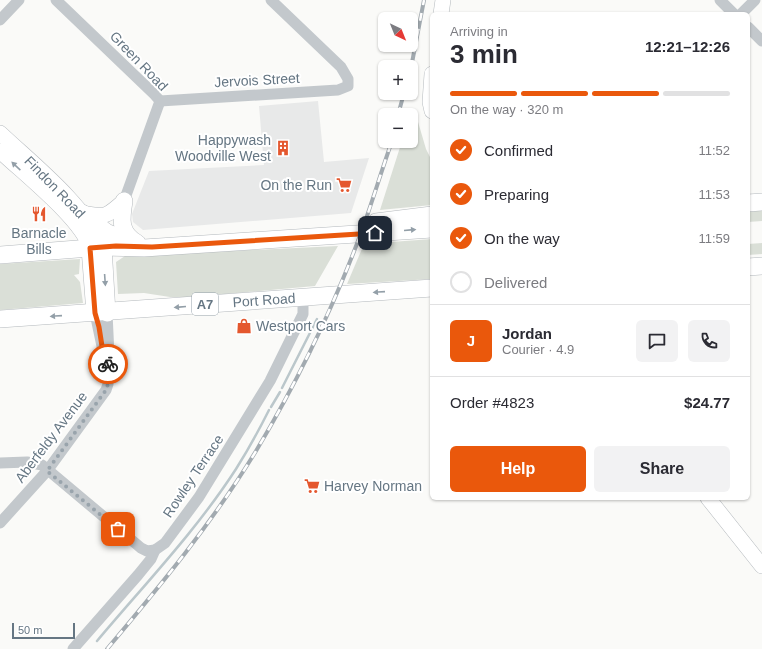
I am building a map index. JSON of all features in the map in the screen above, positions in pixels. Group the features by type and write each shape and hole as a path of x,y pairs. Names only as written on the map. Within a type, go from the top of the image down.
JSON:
{"highway":[{"path":"124,201 121,219 125,232 133,241 144,248"},
{"path":"750,203 762,202"},
{"path":"244,242 251,231 364,223 430,215"},
{"path":"78,217 108,233 144,248"},
{"path":"0,256 96,247 144,248 430,228"},
{"path":"96,247 101,313"},
{"path":"750,267 762,266"},
{"name":"Port Road","path":"0,319 101,313 430,288"}],"main road":[{"path":"441,12 443,0"},
{"name":"Findon Road","path":"0,133 78,217"},
{"name":"Findon Road","path":"0,151 98,235 96,247"},
{"path":"57,251 74,235 78,217 109,215 124,201"},
{"path":"710,500 762,566"}],"street":[{"path":"0,20 19,0"},
{"name":"Green Road","path":"56,0 160,101 124,201"},
{"name":"Jervois Street","path":"160,101 338,90 348,86 348,79 341,67 271,0"},
{"path":"720,0 732,12"},
{"path":"743,12 755,0"},
{"path":"750,29 762,41"},
{"name":"Rowley Terrace","path":"73,649 138,575 151,559 155,550 165,543 199,497 236,439 270,381 303,314 303,298"},
{"name":"Aberfeldy Avenue","path":"0,523 47,471 106,390 108,384 108,361 101,313"},
{"path":"0,463 39,463 141,548 147,551 155,550"}],"shaded area":[{"path":"318,101 324,162 369,158 351,213 143,230 133,222 132,214 149,171 264,165 259,106"},
{"path":"418,122 426,149 430,157 430,205 380,210 400,148 418,148"},
{"path":"762,210 762,221 750,222 750,211"},
{"path":"430,239 430,279 347,284 364,244"},
{"path":"762,243 762,254 750,255 750,244"},
{"path":"338,246 315,286 191,297 170,297 144,293 118,294 116,262 125,256"},
{"path":"80,259 79,274 74,275 80,282 83,303 0,310 0,264"}],"waterway":[{"path":"282,388 317,319"},
{"path":"271,407 280,392"},
{"path":"97,641 204,514 236,469 269,410"}],"railway":[{"path":"413,60 424,0"},
{"path":"400,108 402,100"},
{"path":"107,649 204,528 256,451 271,425 300,372 339,288 361,233 390,148"}],"way so far":[{"path":"108,364 108,384 106,390 47,471 118,529"}],"place":[{"name":"Happywash Woodville West","path":"283,148"},
{"name":"On the Run","path":"344,185"},
{"name":"Barnacle Bills","path":"39,214"},
{"name":"Westport Cars","path":"244,326"},
{"name":"Harvey Norman","path":"312,486"}],"route":[{"path":"108,364 108,361 104,359 99,327 95,313 90,248 116,246 144,248 375,233"}]}
